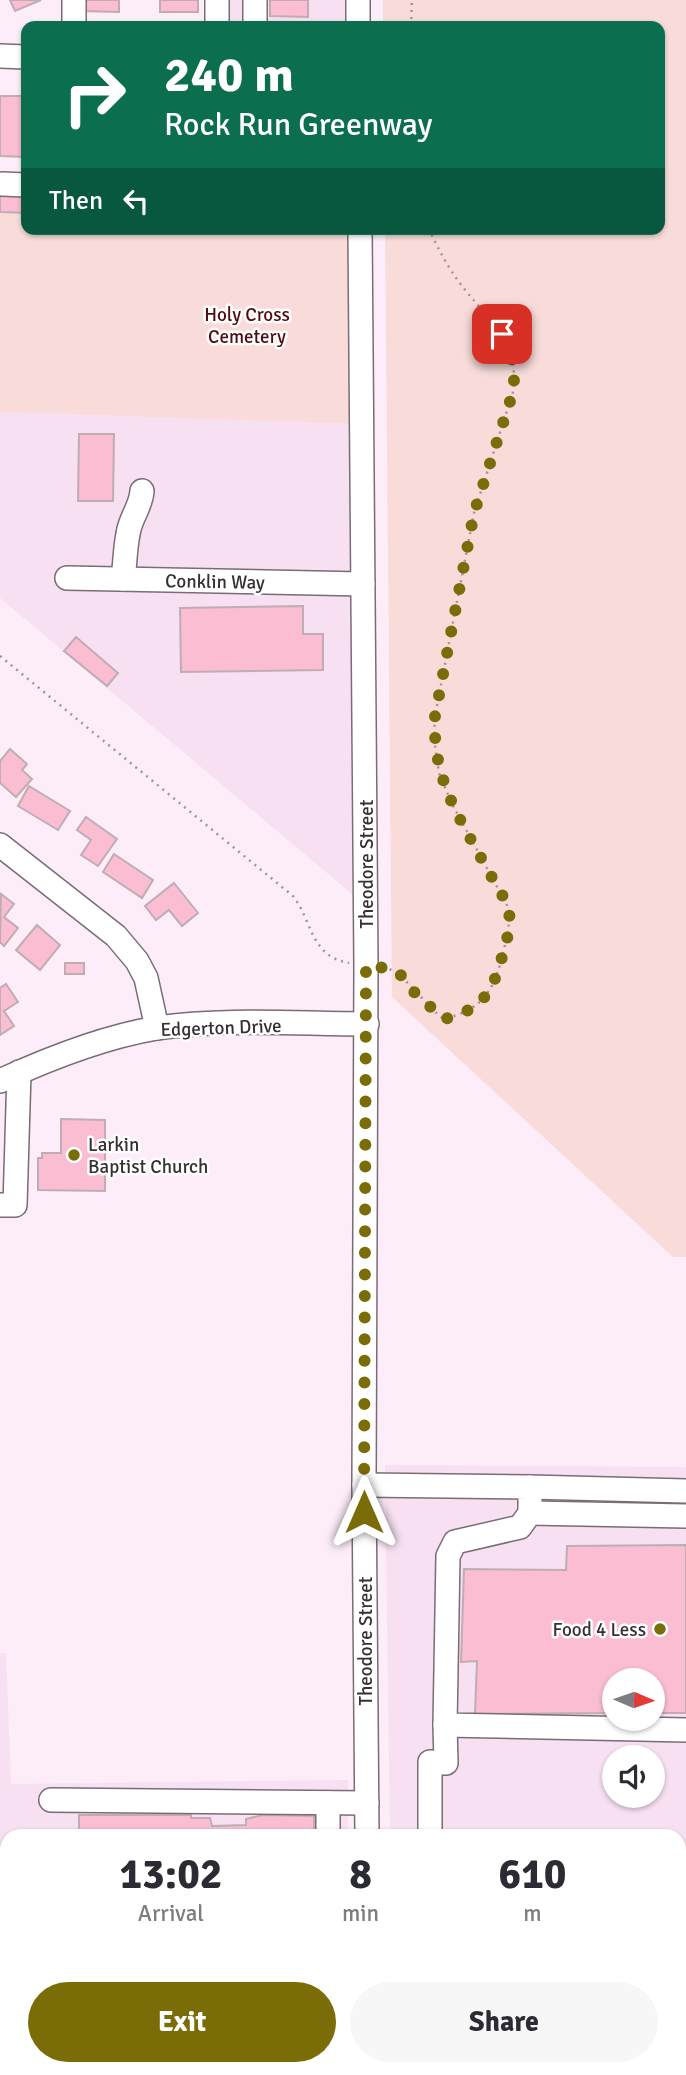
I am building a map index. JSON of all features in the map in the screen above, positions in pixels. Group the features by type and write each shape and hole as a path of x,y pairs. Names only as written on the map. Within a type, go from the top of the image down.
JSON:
{"street":[{"path":"74,0 74,21"},
{"path":"216,21 217,0"},
{"path":"255,0 255,21"},
{"path":"358,0 358,21"},
{"path":"0,57 21,57"},
{"path":"2,184 21,185"},
{"name":"Theodore Street","path":"360,235 367,1024 364,1485 367,1829"},
{"path":"124,579 128,533 133,514 141,502 142,491"},
{"name":"Conklin Way","path":"67,578 363,584"},
{"path":"0,845 116,936 137,961 146,978 157,1028"},
{"name":"Edgerton Drive","path":"9,1077 43,1061 157,1028 210,1024 367,1024"},
{"path":"8,1205 9,1077"},
{"path":"364,1485 686,1491"},
{"path":"430,1829 430,1762 446,1763 448,1556 455,1542 520,1527 530,1513 530,1487"},
{"path":"530,1513 686,1516"},
{"path":"445,1725 686,1730"},
{"path":"51,1800 367,1803"},
{"path":"328,1803 328,1829"}],"path":[{"path":"411,21 412,0"},
{"path":"0,656 293,896 302,908 313,936 325,953 334,959 393,970 444,1019 472,1009 488,995 493,987 510,923 508,907 451,802 439,773 434,739 435,716 474,513 513,392 515,371 511,352 502,334 464,289 432,235"}],"shaded area":[{"path":"225,0 348,0 349,21 224,21"},
{"path":"0,412 350,424 352,894 0,598"},
{"path":"385,1465 686,1467 686,1829 390,1829"},
{"path":"0,1653 6,1653 11,1784 348,1780 348,1829 0,1829"}],"green space":[{"path":"383,0 686,0 686,1257 673,1257 392,997 385,235 665,235 665,21 383,21"},
{"name":"Holy Cross Cemetery","path":"0,213 21,214 21,235 350,235 350,424 0,412"}],"building":[{"path":"10,0 41,0 15,11"},
{"path":"81,0 119,0 119,12 81,11"},
{"path":"160,0 198,0 198,12 160,12"},
{"path":"270,0 308,0 308,17 270,16"},
{"path":"0,96 21,96 21,157 0,156"},
{"path":"0,196 21,196 21,213 0,212"},
{"path":"79,434 114,434 113,501 78,501"},
{"path":"303,606 303,634 323,634 323,670 181,672 180,608"},
{"path":"76,637 118,673 107,686 64,651"},
{"path":"10,749 27,764 22,770 32,779 16,797 0,783 0,761"},
{"path":"29,786 70,811 58,830 18,806"},
{"path":"86,817 117,839 98,866 81,855 91,840 77,830"},
{"path":"114,854 153,880 142,898 103,872"},
{"path":"174,883 198,913 182,926 169,910 156,920 145,906"},
{"path":"1,894 14,904 4,917 18,928 4,946 0,942"},
{"path":"37,925 60,945 40,970 16,950"},
{"path":"65,963 84,963 84,974 65,974"},
{"path":"6,984 18,1002 4,1011 14,1026 0,1035 0,988"},
{"name":"Larkin Baptist Church","path":"61,1119 105,1120 105,1191 38,1190 38,1158 42,1158 42,1153 61,1153"},
{"path":"686,1545 686,1713 665,1713 665,1668 602,1668 602,1713 475,1714 477,1661 461,1662 464,1569 566,1570 567,1546"},
{"path":"79,1815 191,1815 191,1818 210,1818 212,1826 246,1825 246,1819 263,1815 314,1816 314,1829 79,1829"}],"place":[{"name":"Larkin Baptist Church","path":"74,1155"},
{"name":"Food 4 Less","path":"660,1629"}],"route":[{"path":"364,1512 366,966 388,968 399,973 438,1015 444,1019 452,1017 472,1009 488,995 497,978 509,929 508,907 451,802 439,773 434,739 435,716 474,513 513,392 515,371 511,352 502,334"}]}
